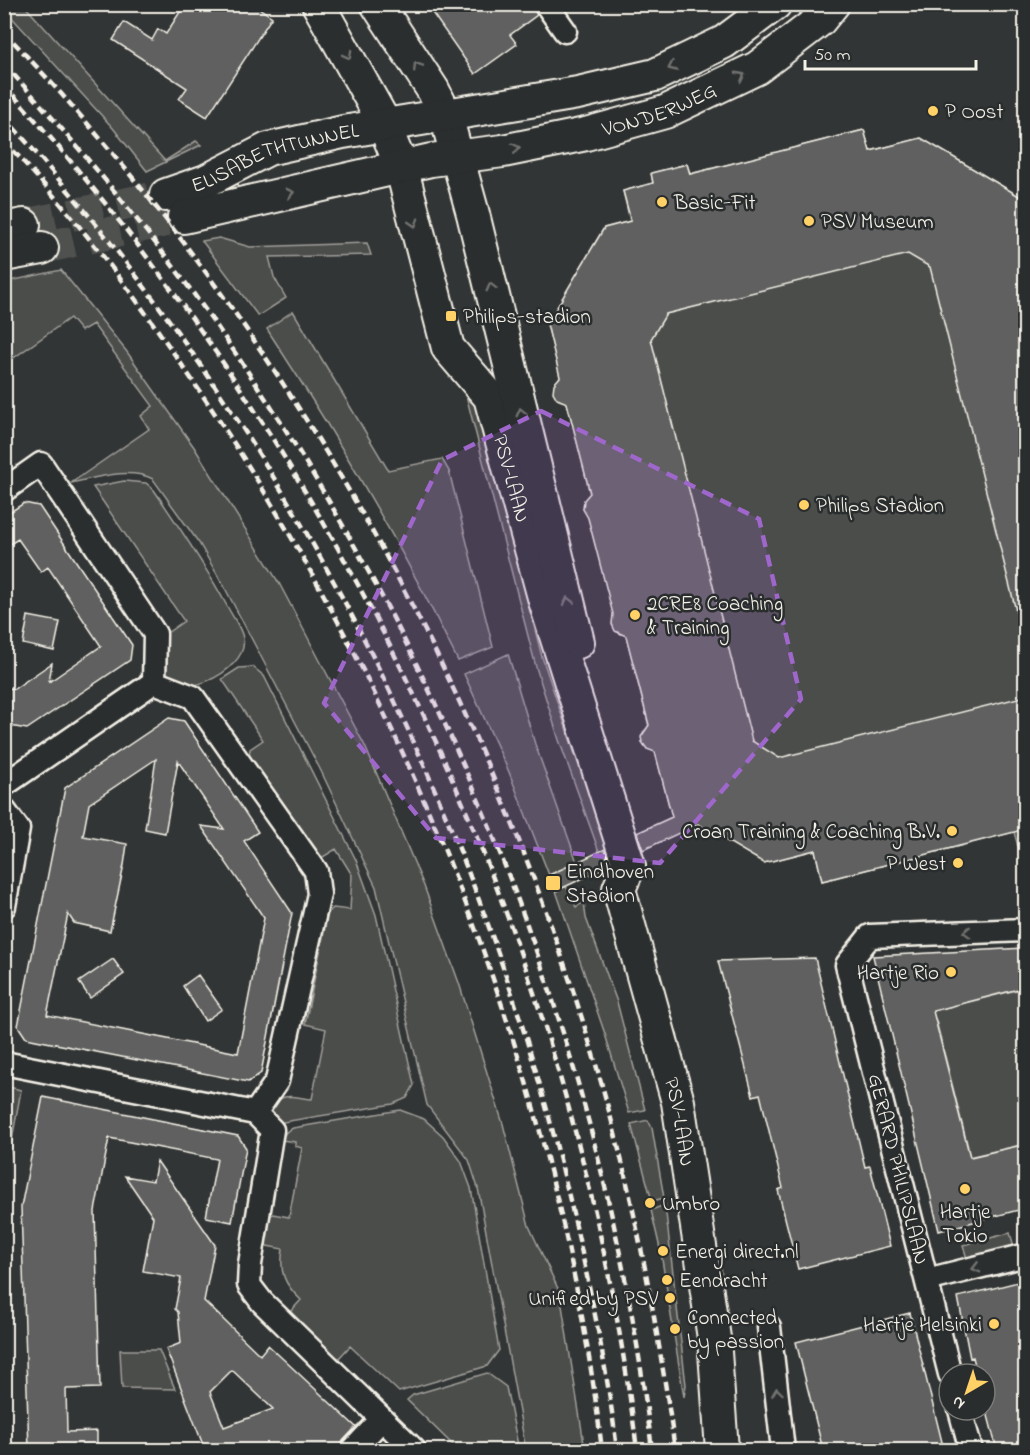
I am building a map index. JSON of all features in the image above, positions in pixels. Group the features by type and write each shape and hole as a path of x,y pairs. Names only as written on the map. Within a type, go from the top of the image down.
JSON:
{"main road":[{"name":"PSV-LAAN","path":"318,4 384,125 401,166 448,348 490,397 545,601 629,866 619,889 678,1102 714,1338 722,1450"},
{"name":"PSV-LAAN","path":"377,4 433,90 446,116 458,156 601,735 609,802"},
{"name":"VONDERWEG","path":"384,125 578,93 655,75 724,42 775,4"},
{"name":"VONDERWEG","path":"401,166 502,151 586,134 665,112 757,68 820,20 833,4"},
{"name":"ELISABETHTUNNEL","path":"384,125 268,149 206,181 175,206 401,166"},
{"path":"4,255 23,234"}],"street":[{"path":"546,4 565,31"},
{"path":"4,490 41,464 155,634 154,682"},
{"path":"4,785 154,682"},
{"path":"154,682 193,697 316,871 319,894 277,1081 255,1113"},
{"path":"4,810 18,829 4,906"},
{"name":"GERARD PHILIPSLAAN","path":"947,1362 847,965 870,936 1026,930"},
{"path":"4,1063 255,1113 272,1130 250,1264 249,1285 262,1302 414,1450"},
{"path":"927,1280 1026,1255"},
{"path":"769,1327 783,1450"},
{"path":"353,1450 381,1420"},
{"path":"963,1422 971,1450"}],"highlighted area":[{"path":"541,411 759,519 801,699 660,863 436,838 324,703 442,460"}],"shaded area":[{"path":"4,5 24,5 165,161 196,141 201,145 147,171 113,128 5,10"},
{"name":"Philips Stadion","path":"864,130 870,151 921,138 1024,199 1026,206 1025,844 1018,846 1014,832 822,881 815,850 764,863 669,806 655,751 647,749 642,742 643,732 649,727 626,635 617,632 612,625 617,600 610,601 588,516 583,509 584,501 590,494 567,402 559,400 554,392 555,383 561,378 547,324 604,228 630,221 623,191 653,183 651,173 687,164 690,174"},
{"path":"219,238 250,247 367,243 371,255 269,257 274,277 286,298 258,316 202,241"},
{"path":"61,270 127,352 194,447 279,583 365,746 424,886 459,983 503,1124 529,1226 560,1293 585,1450 526,1450 478,1188 469,1160 427,1105 376,887 321,771 226,590 199,543 153,479 123,474 71,483 149,429 141,416 153,406 93,324 81,331 70,318 5,364 5,282"},
{"path":"293,311 388,470 442,459 449,471 493,647 458,661 368,492 267,329"},
{"path":"467,399 477,405 542,657 618,881 611,885 559,740 536,667"},
{"path":"124,481 146,483 154,490 201,561 240,630 243,638 242,651 234,663 221,674 206,682 190,685 177,684 167,676 164,660 166,636 184,621 93,487"},
{"path":"508,654 535,744 577,862 549,875 509,772 464,674"},
{"path":"253,667 264,676 356,860 376,915 414,1085 407,1098 393,1104 277,1123 265,1119 274,1104 283,1097 312,1099 326,1029 305,1024 328,913 333,908 350,910 352,875 336,849 323,857 316,855 249,756 250,749 263,740 222,679 239,668"},
{"path":"566,886 576,907 584,902 586,918 617,1002 645,1110 629,1113 605,1034 556,891"},
{"path":"1025,988 1025,1144 964,1158 968,1147 936,1020 929,1012"},
{"path":"4,1086 21,1090 5,1179"},
{"path":"400,1110 424,1119 443,1136 461,1161 471,1188 499,1350 487,1366 399,1392 350,1346 339,1358 331,1357 291,1319 290,1312 301,1300 290,1289 284,1277 283,1249 267,1246 263,1240 268,1218 273,1214 289,1217 302,1148 295,1146 295,1142 281,1140 286,1132 293,1128"},
{"path":"648,1120 652,1128 664,1198 652,1201 631,1124"},
{"path":"665,1205 686,1385 684,1397 661,1253 651,1210"},
{"path":"1010,1233 1015,1250 968,1262 963,1245"},
{"path":"120,1350 159,1350 175,1389 122,1388"},
{"path":"487,1373 506,1387 519,1450 458,1450 407,1400 413,1395"}],"building":[{"path":"185,4 253,4 272,17 207,117 179,99 187,88 113,40 124,22 152,40 158,29 166,34"},
{"path":"426,4 530,4 537,15 510,35 517,44 475,74"},
{"path":"864,130 870,151 921,138 1024,199 1026,622 1019,623 930,267 908,254 666,314 651,339 752,741 779,758 1026,696 1026,829 822,881 815,850 764,863 698,824 643,850 637,833 672,817 655,752 647,749 642,742 641,737 649,725 626,636 615,631 612,624 613,614 588,518 583,509 584,500 590,493 567,403 557,399 553,392 554,384 560,377 547,324 604,228 631,221 623,191 653,183 651,173 687,164 690,174"},
{"path":"24,503 39,506 132,645 130,660 27,729 4,725 4,687 14,689 52,663 49,682 101,646 48,567 41,572 18,539 4,548 4,516"},
{"path":"28,616 60,622 54,651 23,644"},
{"path":"169,718 184,721 258,832 244,841 292,913 261,1073 248,1082 26,1038 18,1026 65,788","holes":["156,759 145,829 165,833 178,761 224,829 201,826 264,918 238,1053 47,1015 68,914 74,923 110,931 124,865 127,844 83,836 89,804"]},
{"path":"605,849 609,866 556,891 549,875"},
{"path":"1026,948 1026,987 933,1011 970,1157 1026,1144 1026,1208 939,1231 873,956"},
{"path":"815,958 865,1167 870,1166 890,1246 798,1269 778,1190 783,1188 760,1094 753,1096 718,961"},
{"path":"113,959 124,974 90,998 79,982"},
{"path":"198,975 222,1009 205,1021 183,986"},
{"path":"43,1097 238,1136 246,1148 232,1222 206,1217 217,1159 109,1138 95,1211 100,1388 66,1389 67,1432 97,1431 97,1450 29,1450 21,1207"},
{"path":"157,1161 215,1245 204,1301 260,1355 268,1345 356,1427 343,1441 340,1450 205,1450 166,1349 181,1343 178,1312 175,1309 181,1278 143,1271 153,1217 125,1176 153,1181","holes":["232,1370 273,1409 224,1427 210,1392"]},
{"path":"1026,1280 1026,1372 1019,1373 1026,1399 1026,1450 997,1450 990,1422 997,1422 997,1362 974,1362 973,1357 970,1358 958,1297"},
{"path":"910,1313 944,1450 823,1450 796,1342"}],"tunnel":[{"path":"24,225 166,195"},
{"path":"42,248 184,217"}],"railway":[{"path":"4,32 106,146 201,266 289,392 368,524 439,660 502,800 557,943 603,1089 626,1178 645,1268 675,1450"},
{"path":"4,64 112,188 211,318 295,446 372,579 441,716 502,857 553,1002 596,1150 629,1299 652,1450"},
{"path":"4,85 127,231 239,386 338,549 425,719 499,895 560,1076 606,1262 637,1450"},
{"path":"4,117 106,237 199,363 284,495 361,633 428,775 487,921 536,1070 575,1222 604,1364 617,1450"},
{"path":"4,141 100,252 144,311 265,492 337,619 402,751 459,886 508,1024 549,1165 580,1307 602,1450"}],"place":[{"name":"P Oost","path":"933,111"},
{"name":"Basic-Fit","path":"662,202"},
{"name":"PSV Museum","path":"809,221"},
{"name":"Philips-stadion","path":"451,316"},
{"name":"Philips Stadion","path":"804,505"},
{"name":"2CRE8 Coaching & Training","path":"635,615"},
{"name":"Croan Training & Coaching B.V.","path":"952,831"},
{"name":"P West","path":"958,863"},
{"name":"Eindhoven Stadion","path":"553,883"},
{"name":"Hartje Rio","path":"951,972"},
{"name":"Hartje Tokio","path":"965,1189"},
{"name":"Umbro","path":"650,1203"},
{"name":"Energi direct.nl","path":"663,1251"},
{"name":"Eendracht","path":"667,1280"},
{"name":"Unified by PSV","path":"670,1298"},
{"name":"Hartje Helsinki","path":"994,1324"},
{"name":"Connected by passion","path":"675,1329"}]}
